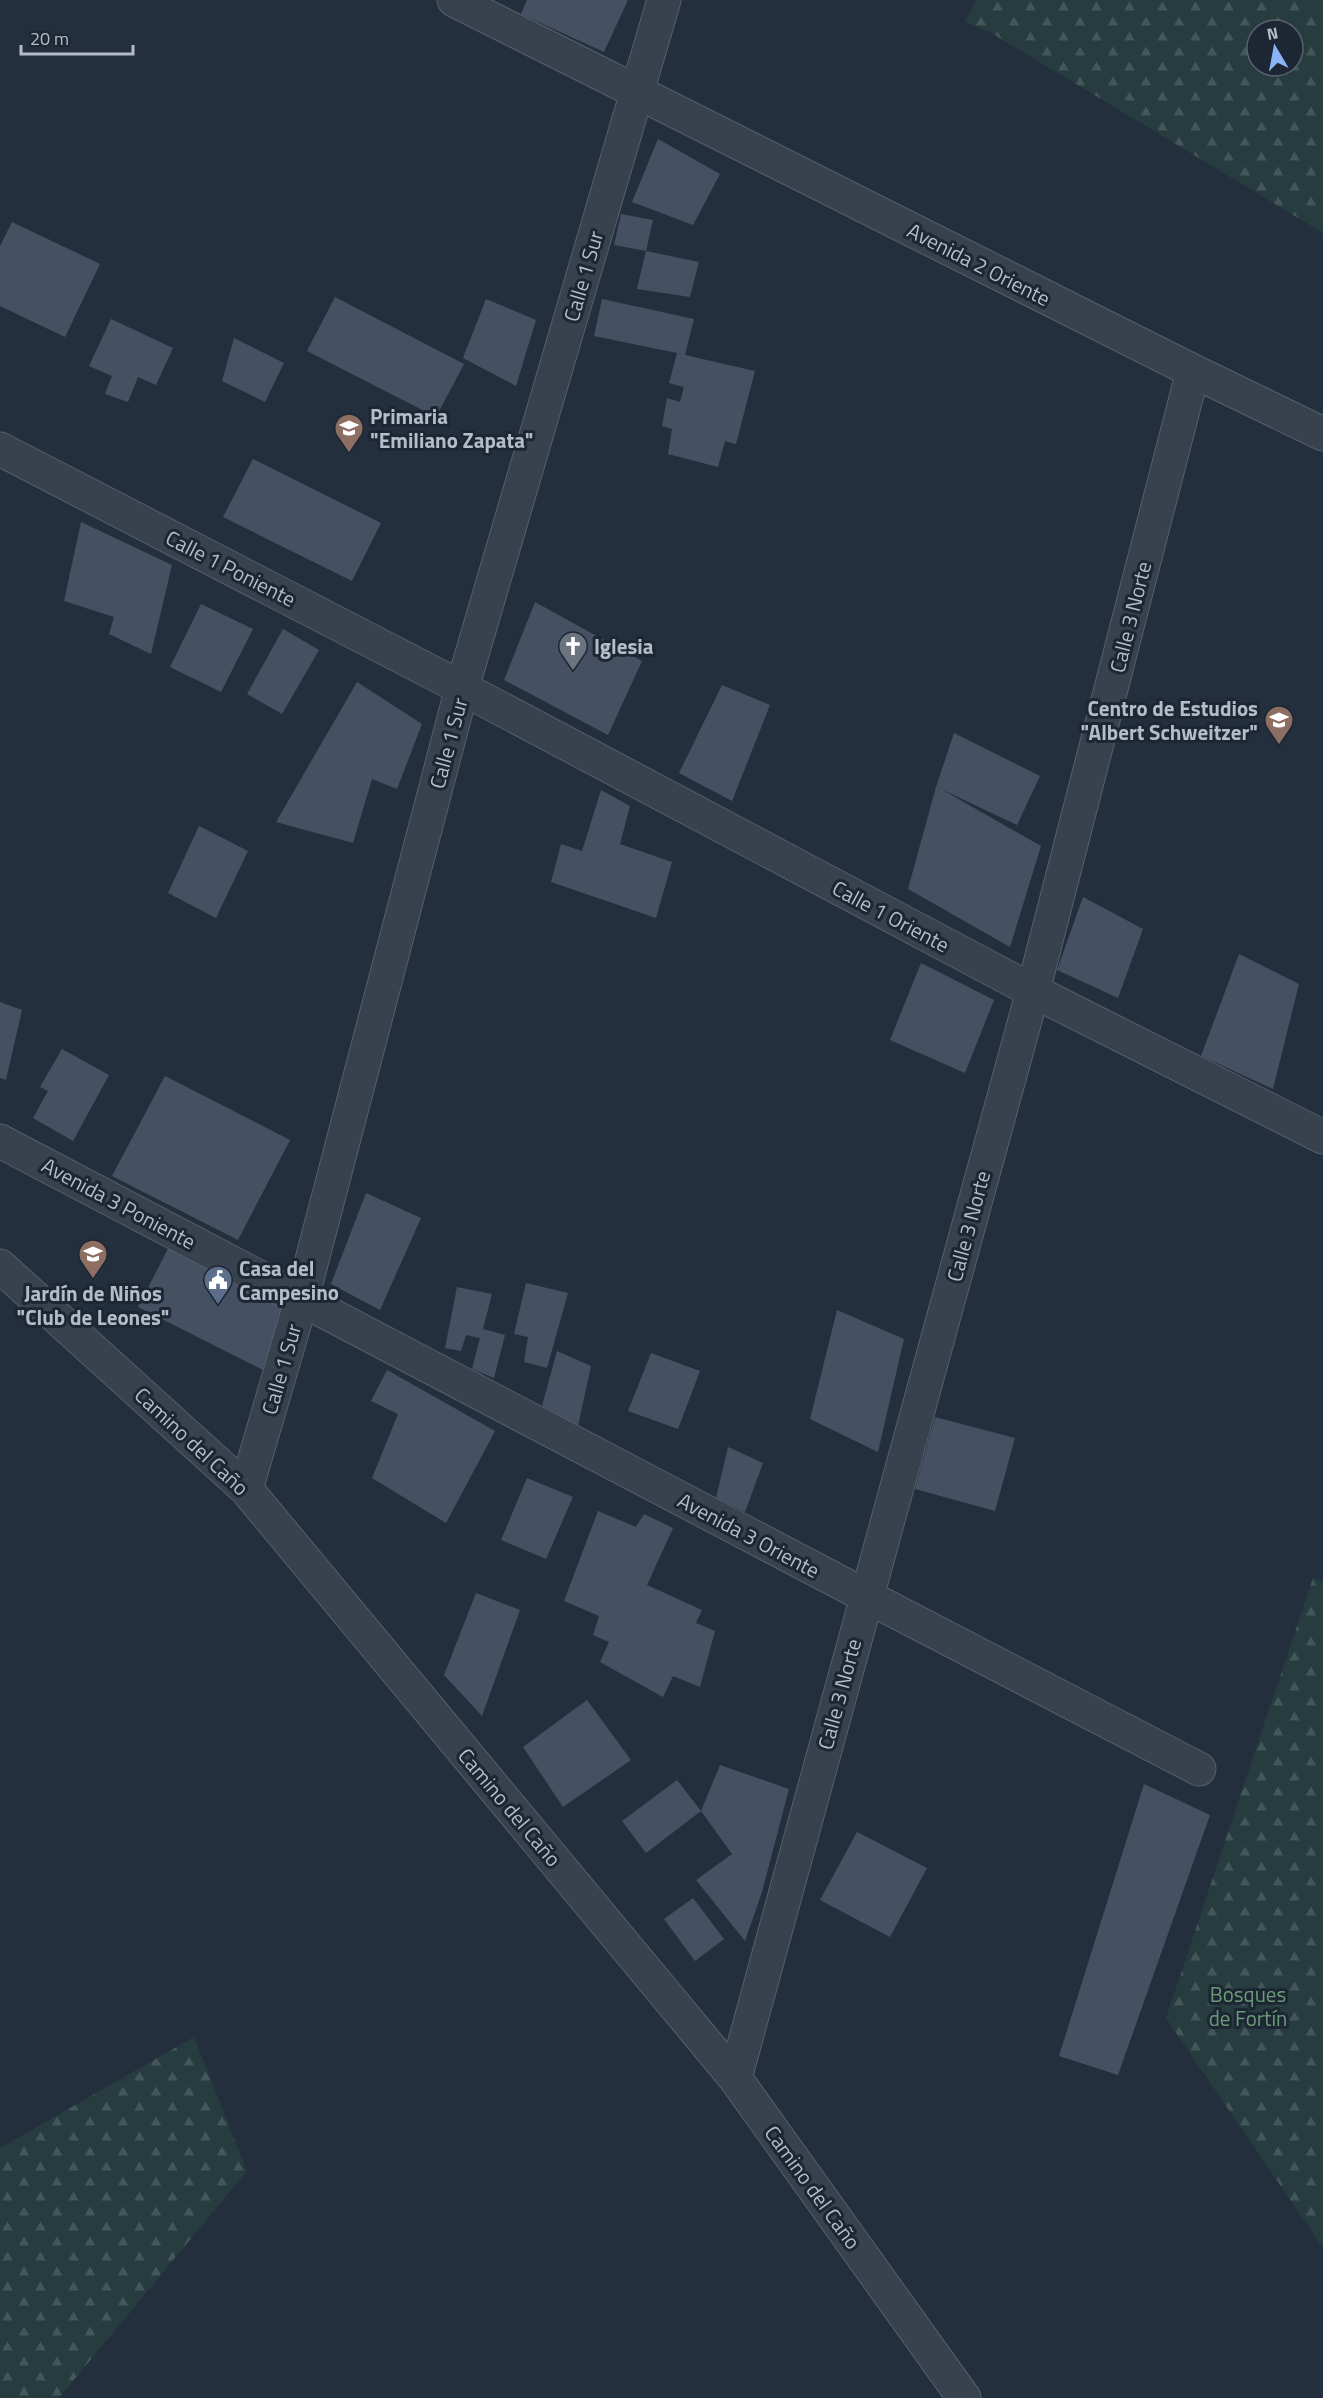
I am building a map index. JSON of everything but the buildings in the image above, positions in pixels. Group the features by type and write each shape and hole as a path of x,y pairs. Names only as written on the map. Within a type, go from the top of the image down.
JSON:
{"street":[{"name":"Avenida 2 Oriente","path":"454,0 1193,372 1323,434"},
{"name":"Calle 1 Sur","path":"246,1489 302,1298 462,688 664,0"},
{"name":"Calle 3 Norte","path":"735,2078 1033,992 1193,372"},
{"name":"Calle 1 Poniente","path":"0,449 462,688"},
{"name":"Calle 1 Oriente","path":"462,688 1033,992 1323,1137"},
{"name":"Avenida 3 Poniente","path":"0,1141 302,1298"},
{"name":"Camino del Caño","path":"0,1266 246,1489 735,2078 964,2398"},
{"name":"Avenida 3 Oriente","path":"302,1298 1199,1769"}],"green space":[{"path":"976,0 1323,0 1323,233 993,34 965,22"},
{"name":"Bosques de Fortín","path":"1313,1578 1323,1581 1323,2248 1166,2018"},
{"path":"194,2037 247,2171 59,2398 0,2398 0,2148"}],"place":[{"name":"Primaria \"Emiliano Zapata\"","path":"349,454"},
{"name":"Iglesia","path":"573,672"},
{"name":"Centro de Estudios \"Albert Schweitzer\"","path":"1279,746"},
{"name":"Jardín de Niños \"Club de Leones\"","path":"93,1280"},
{"name":"Casa del Campesino","path":"218,1306"}]}
